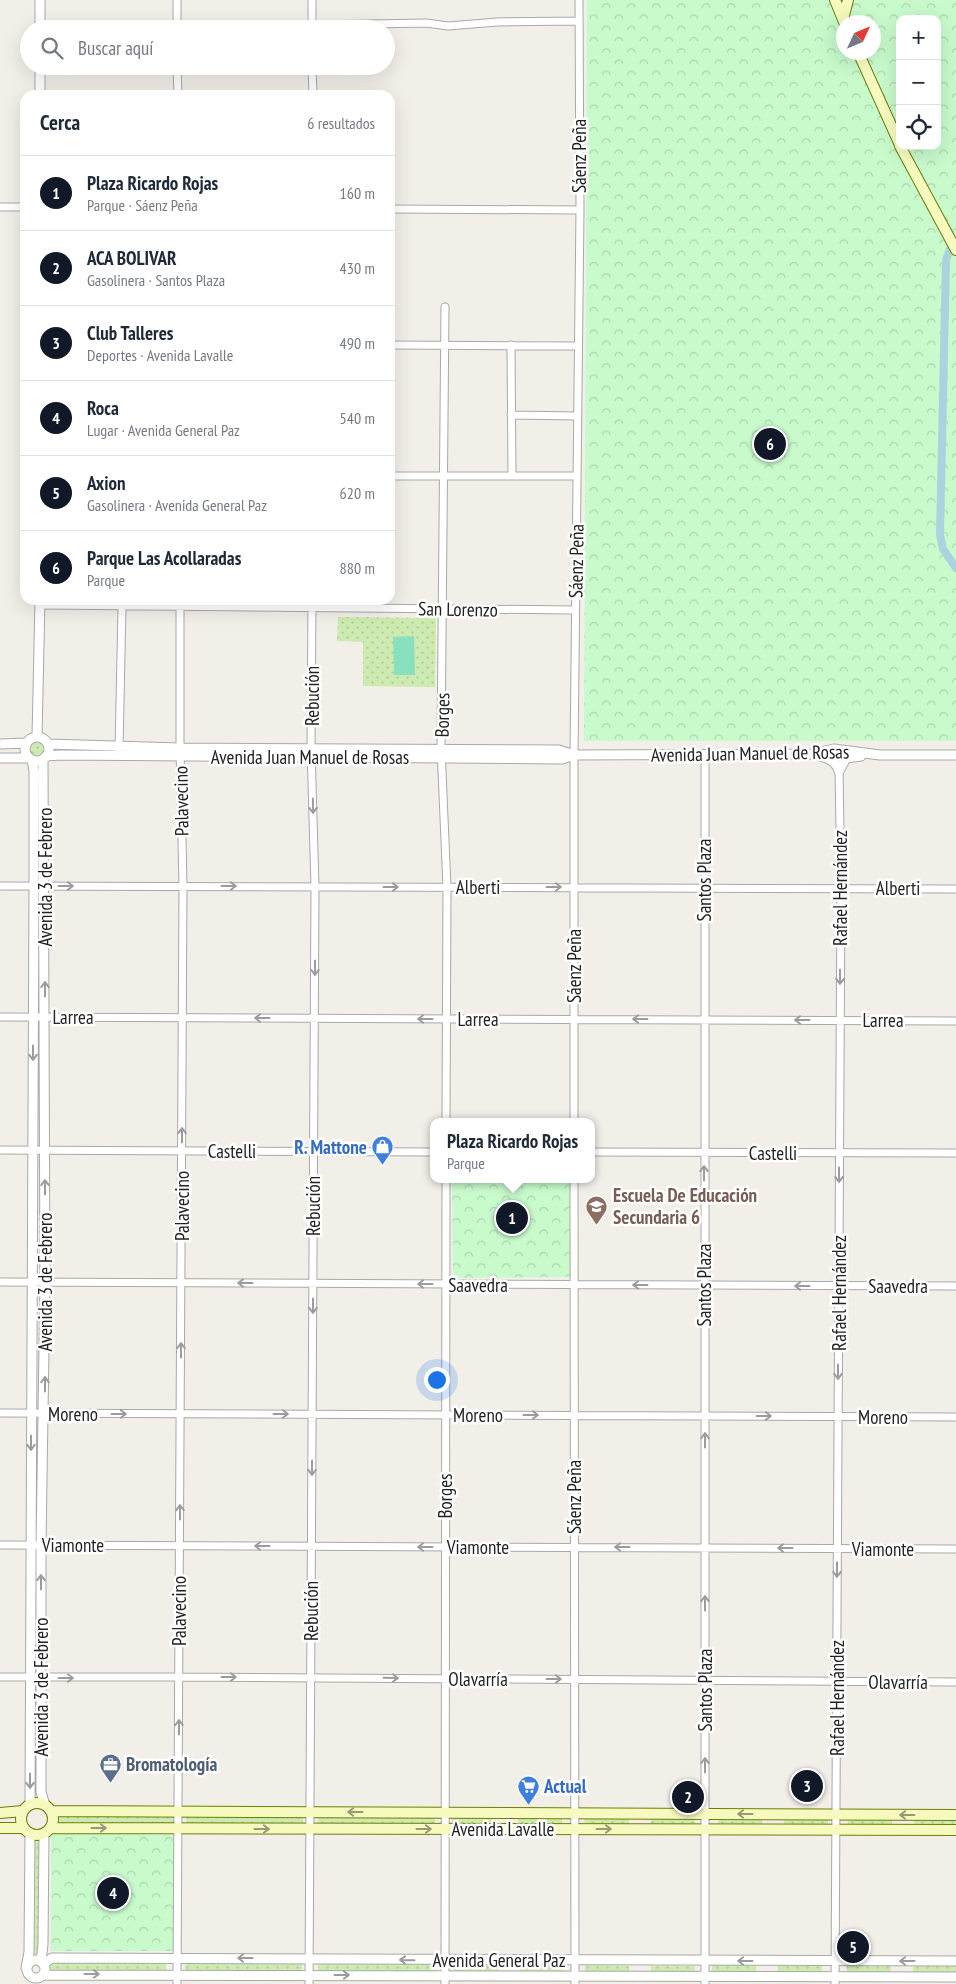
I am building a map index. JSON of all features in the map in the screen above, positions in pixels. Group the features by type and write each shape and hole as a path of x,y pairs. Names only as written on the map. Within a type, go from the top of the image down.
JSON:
{"main road":[{"path":"835,0 841,15"},
{"path":"845,15 848,0"},
{"path":"862,60 896,137"},
{"path":"902,150 956,250"},
{"path":"0,1813 27,1808 36,1803 48,1808 53,1819 47,1831 35,1835 27,1831 0,1828"},
{"path":"27,1808 21,1820 27,1831"},
{"name":"Avenida Lavalle","path":"48,1808 178,1811 956,1815"},
{"name":"Avenida Lavalle","path":"47,1831 178,1828 956,1830"}],"street":[{"path":"40,0 40,20"},
{"path":"177,0 177,20"},
{"path":"312,0 312,20"},
{"name":"Sáenz Peña","path":"574,1118 574,755 580,210 579,0"},
{"path":"395,24 426,23 448,26 497,22 579,21"},
{"path":"40,75 40,90"},
{"path":"178,75 178,90"},
{"path":"312,75 312,90"},
{"path":"0,206 20,207"},
{"path":"395,209 580,210"},
{"name":"Borges","path":"445,307 441,748 447,887 446,1118"},
{"path":"395,345 578,346"},
{"path":"511,345 512,476"},
{"path":"511,415 578,416"},
{"path":"395,476 577,476"},
{"path":"37,737 40,605"},
{"name":"San Lorenzo","path":"81,605 122,607 151,605"},
{"name":"Palavecino","path":"177,1979 183,886 180,752 180,605"},
{"name":"Rebución","path":"309,1980 315,887 312,752 312,605"},
{"name":"San Lorenzo","path":"393,605 443,608 575,610"},
{"path":"119,751 122,607"},
{"path":"0,744 26,743 32,738 37,737 43,739 48,744 45,757 30,759 0,758"},
{"path":"26,743 25,751 30,759"},
{"name":"Avenida Juan Manuel de Rosas","path":"48,744 119,751 377,753 442,758 562,759 574,755"},
{"name":"Avenida Juan Manuel de Rosas","path":"377,753 441,748 559,750 574,755 705,755 812,754 834,749 880,755 956,755"},
{"name":"Avenida Juan Manuel de Rosas","path":"45,757 119,751"},
{"path":"812,754 829,758 840,771"},
{"name":"Santos Plaza","path":"705,755 705,1980"},
{"path":"840,771 846,758 880,755"},
{"name":"Avenida 3 de Febrero","path":"45,757 45,1283 41,1545 41,1792 48,1808"},
{"name":"Avenida 3 de Febrero","path":"27,1808 30,1748 34,1017 34,771 30,759"},
{"name":"Rafael Hernández","path":"835,1980 840,771"},
{"name":"Alberti","path":"0,886 956,888"},
{"name":"Larrea","path":"0,1016 956,1020"},
{"name":"Castelli","path":"0,1150 430,1152"},
{"name":"Castelli","path":"595,1152 956,1154"},
{"name":"Borges","path":"445,1980 446,1183"},
{"name":"Sáenz Peña","path":"574,1183 574,1980"},
{"name":"Saavedra","path":"0,1282 956,1286"},
{"name":"Moreno","path":"0,1413 956,1417"},
{"name":"Viamonte","path":"0,1545 956,1549"},
{"path":"31,1615 41,1615"},
{"name":"Olavarría","path":"0,1678 179,1677 956,1682"},
{"path":"30,1748 41,1748"},
{"path":"27,1831 29,1952 27,1971 29,1984"},
{"path":"27,1971 34,1979 43,1979 45,1969 42,1963 47,1831"},
{"name":"Avenida General Paz","path":"42,1963 52,1958 178,1957 445,1960 956,1961"},
{"path":"27,1971 32,1960 42,1963"},
{"name":"Avenida General Paz","path":"43,1979 835,1980 956,1977"}],"green space":[{"path":"587,0 956,0 956,741 584,741"},
{"path":"338,617 436,618 435,687 363,686 363,642 337,641"},
{"path":"414,636 415,675 394,675 393,637"},
{"path":"34,742 40,742 44,749 40,756 34,756 30,752 30,746"},
{"path":"38,1029 40,1029 40,1144 39,1144"},
{"path":"39,1162 41,1162 40,1274 39,1274"},
{"path":"452,1183 571,1183 570,1277 453,1278"},
{"path":"36,1285 42,1285 44,1293 40,1297 40,1405 38,1405 39,1297 36,1294"},
{"path":"57,1816 174,1817 175,1824 57,1824"},
{"path":"186,1816 303,1816 303,1824 186,1823"},
{"path":"318,1817 435,1818 435,1825 318,1824"},
{"path":"452,1818 496,1818 496,1825 452,1825"},
{"path":"518,1818 562,1819 562,1826 518,1825"},
{"path":"585,1818 629,1818 629,1826 584,1825"},
{"path":"651,1818 695,1819 695,1826 651,1826"},
{"path":"718,1819 762,1819 762,1826 718,1826"},
{"path":"784,1819 828,1819 828,1826 784,1826"},
{"path":"848,1819 892,1820 892,1827 848,1826"},
{"path":"914,1820 956,1820 956,1827 914,1827"},
{"path":"51,1833 174,1835 173,1951 51,1951"},
{"path":"35,1840 40,1840 39,1954 34,1954"},
{"path":"48,1963 166,1963 166,1970 48,1970"},
{"path":"185,1964 302,1964 302,1971 185,1971"},
{"path":"318,1964 435,1964 435,1971 318,1971"},
{"path":"453,1964 498,1964 498,1971 453,1971"},
{"path":"520,1964 564,1965 564,1972 520,1971"},
{"path":"585,1965 629,1966 629,1973 585,1972"},
{"path":"712,1965 756,1965 756,1973 712,1972"},
{"path":"778,1965 822,1966 822,1973 778,1973"},
{"path":"847,1965 891,1966 891,1973 847,1972"},
{"path":"651,1966 695,1966 695,1973 651,1973"},
{"path":"913,1966 956,1966 956,1973 913,1973"}],"waterway":[{"path":"956,242 950,249 946,260 940,535 943,549 956,568"}],"place":[{"name":"Parque Las Acollaradas","path":"770,444"},
{"name":"R. Mattone","path":"383,1166"},
{"name":"Plaza Ricardo Rojas","path":"512,1218"},
{"name":"Escuela De Educación Secundaria 6","path":"597,1225"},
{"name":"Bromatología","path":"110,1783"},
{"name":"Club Talleres","path":"807,1786"},
{"name":"ACA BOLIVAR","path":"688,1797"},
{"name":"Actual","path":"528,1805"},
{"name":"Roca","path":"113,1893"},
{"name":"Axion","path":"853,1947"}]}
